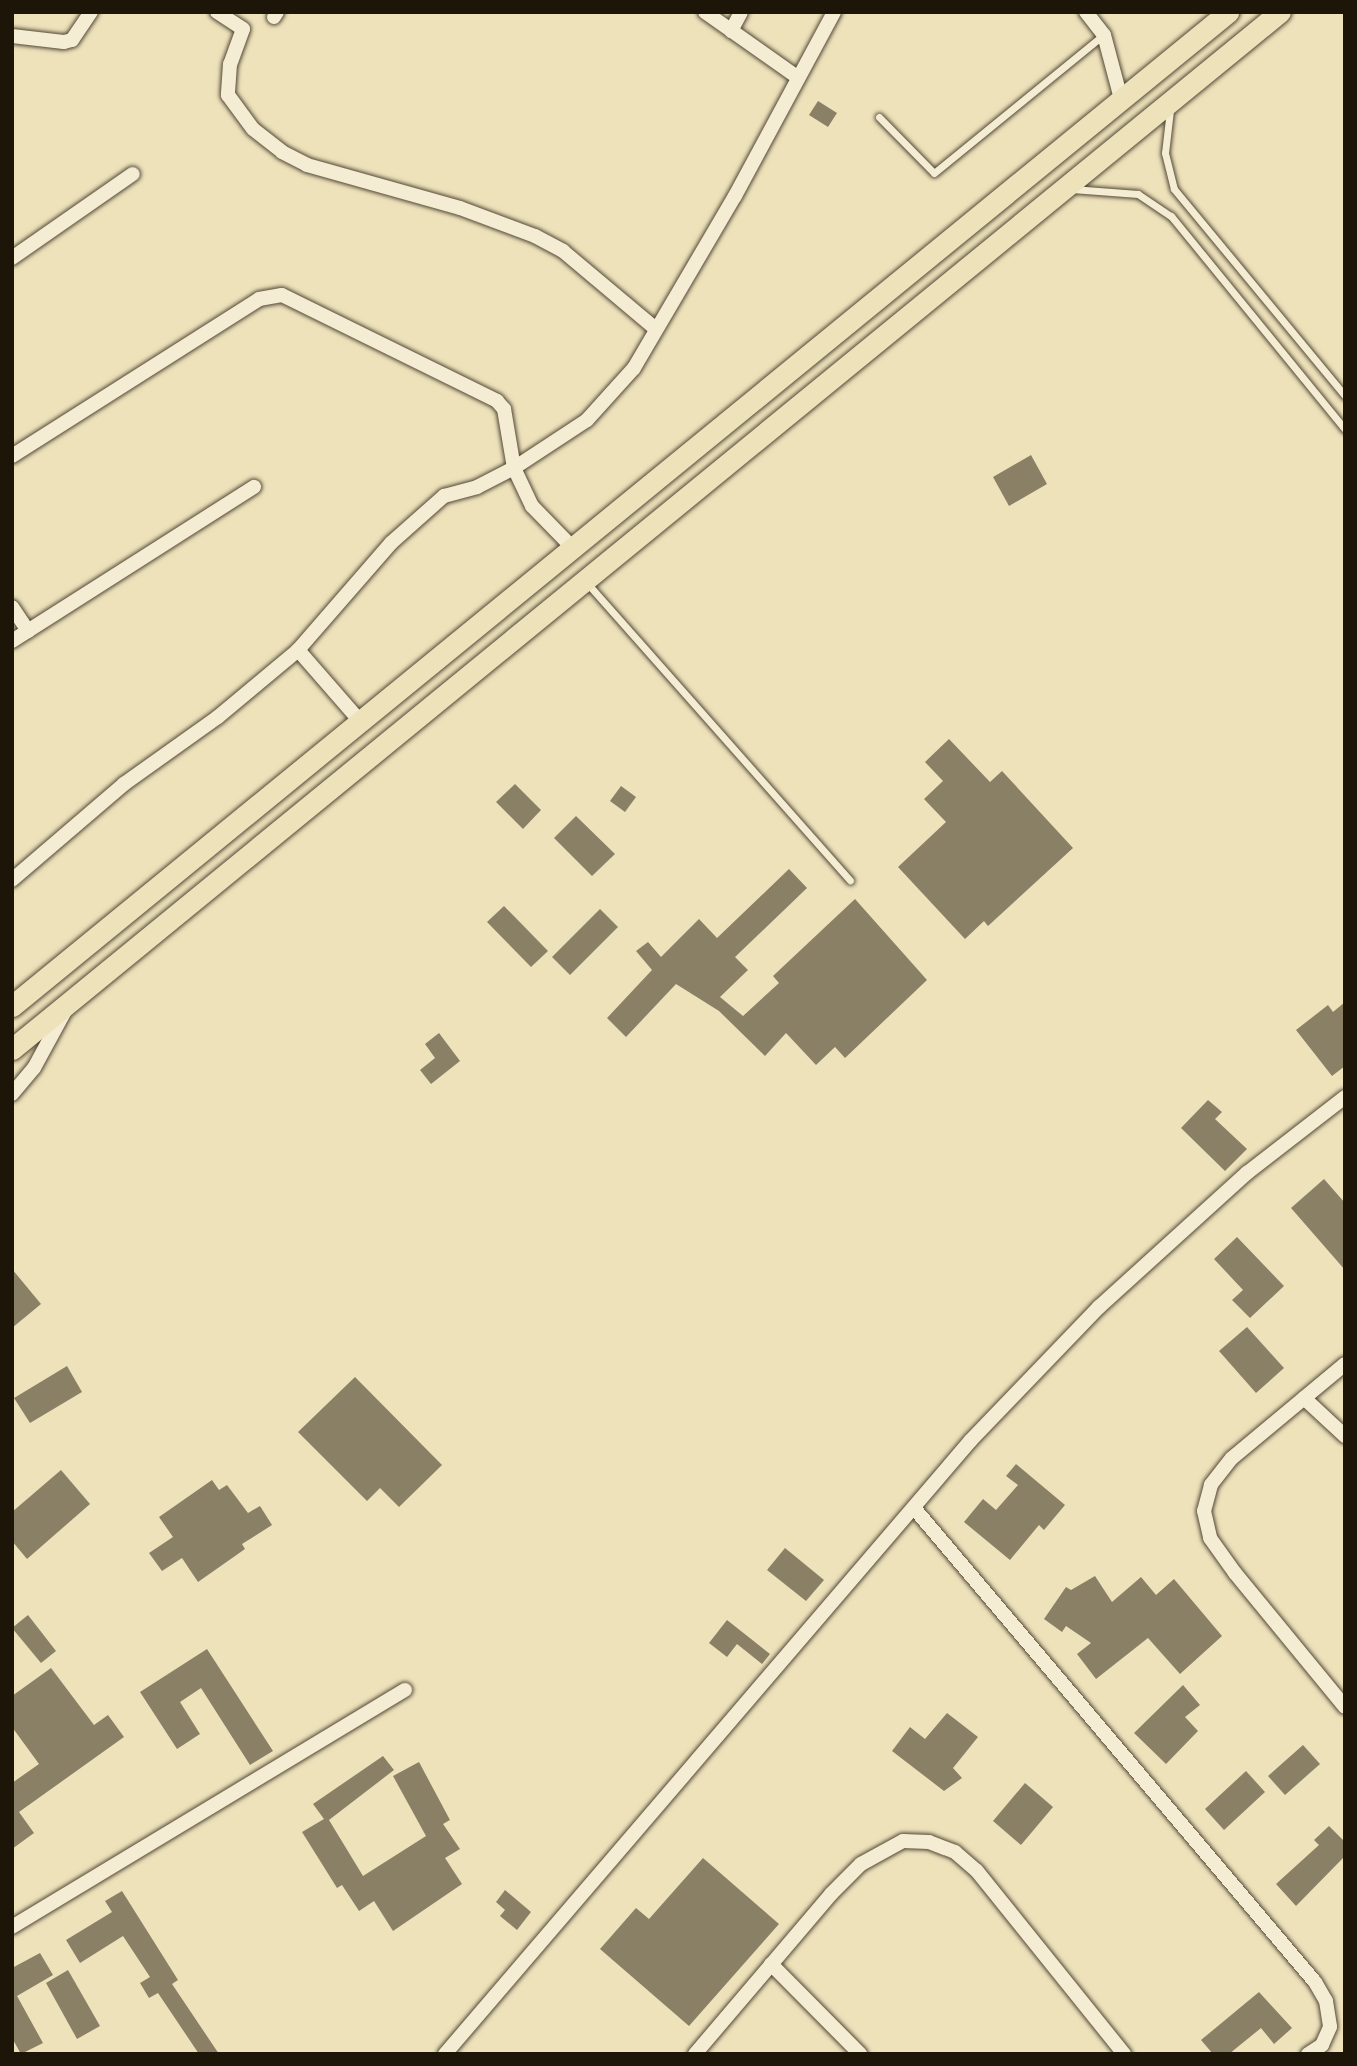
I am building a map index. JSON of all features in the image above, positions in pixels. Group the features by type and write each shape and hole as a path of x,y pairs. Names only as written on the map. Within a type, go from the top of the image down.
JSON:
{"main road":[{"path":"12,1006 1228,12"},
{"path":"12,1049 1280,12"}],"street":[{"path":"12,36 64,42 72,40 91,12"},
{"path":"216,12 243,29 230,64 228,95 253,130 282,152 535,236 563,251 656,330"},
{"path":"705,12 797,77"},
{"path":"731,31 741,12"},
{"path":"12,880 124,784 218,717 298,650 391,543 444,496 477,487 514,468 587,420 634,368 735,196 834,12"},
{"path":"1086,12 1104,35 1121,99"},
{"path":"12,258 132,174"},
{"path":"12,456 259,299 282,295 497,401 504,409 514,468 532,506 572,547"},
{"path":"12,641 254,487"},
{"path":"12,607 28,631"},
{"path":"298,650 360,721"},
{"path":"12,1094 34,1068 70,1002"},
{"path":"445,2054 914,1508 1099,1307 1247,1173 1345,1097"},
{"path":"1345,1364 1231,1459 1211,1485 1204,1511 1210,1538 1234,1573 1345,1707"},
{"path":"1304,1398 1345,1436"},
{"path":"914,1508 1315,1982 1326,2001 1330,2027 1322,2045 1308,2054"},
{"path":"12,1927 405,1690"},
{"path":"695,2054 860,1864 902,1840 929,1842 954,1852 977,1871 1124,2054"},
{"path":"771,1964 860,2054"}],"lane":[{"path":"879,117 934,173 1104,35"},
{"path":"1171,100 1166,153 1174,188 1345,397"},
{"path":"1064,189 1138,194 1171,216 1345,429"},
{"path":"584,580 850,880"}],"building":[{"path":"818,101 837,113 828,127 809,115"},
{"path":"1031,455 1047,484 1009,506 993,477"},
{"path":"949,739 990,782 1002,771 1073,848 988,926 984,921 965,939 898,867 946,822 924,799 943,781 925,762"},
{"path":"515,784 541,810 523,829 496,802"},
{"path":"621,786 636,797 625,812 610,801"},
{"path":"576,816 615,854 592,876 554,838"},
{"path":"789,869 807,888 735,957 748,970 720,997 743,1016 779,983 773,976 855,899 927,980 845,1058 835,1047 816,1065 786,1033 765,1056 719,1011 676,984 626,1037 607,1018 652,970 636,951 648,942 661,957 699,919 717,938"},
{"path":"504,906 548,951 531,967 487,922"},
{"path":"600,909 618,927 570,975 552,957"},
{"path":"1345,1002 1345,1066 1332,1076 1296,1030 1328,1005 1333,1012"},
{"path":"439,1033 460,1061 431,1084 420,1070 435,1058 425,1044"},
{"path":"1208,1100 1222,1112 1215,1119 1247,1149 1225,1171 1181,1128"},
{"path":"1324,1179 1345,1203 1345,1270 1291,1208"},
{"path":"1237,1237 1284,1286 1250,1318 1232,1300 1243,1290 1214,1259"},
{"path":"12,1269 41,1304 12,1328"},
{"path":"1247,1327 1284,1368 1256,1393 1219,1351"},
{"path":"67,1366 82,1392 30,1423 14,1398"},
{"path":"355,1377 442,1465 399,1507 380,1488 367,1501 298,1432"},
{"path":"1016,1464 1065,1505 1044,1530 1039,1525 1010,1560 964,1522 983,1499 996,1510 1018,1485 1006,1476"},
{"path":"61,1470 90,1504 27,1559 12,1541 12,1512"},
{"path":"212,1480 219,1490 227,1485 248,1513 260,1506 272,1525 242,1544 245,1549 198,1582 182,1558 162,1571 149,1553 173,1537 159,1517"},
{"path":"785,1548 824,1580 806,1601 767,1570"},
{"path":"1095,1576 1112,1602 1141,1577 1156,1595 1174,1579 1222,1636 1180,1674 1148,1638 1096,1679 1077,1654 1091,1643 1066,1626 1062,1632 1044,1619 1066,1587 1071,1590"},
{"path":"28,1615 56,1651 41,1663 12,1628"},
{"path":"727,1620 770,1654 762,1664 737,1644 727,1657 709,1643"},
{"path":"207,1649 273,1751 250,1765 201,1688 180,1702 200,1734 177,1749 140,1692"},
{"path":"51,1668 94,1725 108,1715 124,1737 19,1812 34,1833 12,1849 12,1783 39,1764 12,1727 12,1696"},
{"path":"1183,1685 1200,1705 1185,1717 1198,1731 1166,1764 1134,1733"},
{"path":"947,1713 978,1737 953,1768 962,1778 944,1791 892,1751 910,1727 925,1739"},
{"path":"1303,1745 1320,1764 1285,1795 1268,1776"},
{"path":"383,1756 394,1770 329,1820 363,1876 426,1836 393,1776 419,1762 450,1820 443,1824 460,1849 445,1858 462,1884 393,1931 374,1901 359,1911 342,1885 337,1888 302,1832 324,1819 313,1804"},
{"path":"1246,1771 1265,1792 1224,1830 1205,1809"},
{"path":"1025,1783 1053,1807 1021,1845 993,1821"},
{"path":"1329,1826 1345,1842 1345,1856 1296,1906 1276,1884 1319,1845 1314,1840"},
{"path":"703,1858 779,1924 689,2026 600,1949 636,1908 649,1919"},
{"path":"505,1890 531,1912 517,1930 500,1916 505,1910 496,1902"},
{"path":"122,1891 178,1980 172,1984 219,2054 199,2054 158,1993 149,1998 140,1983 150,1977 123,1936 80,1963 66,1940 112,1912 105,1901"},
{"path":"40,1953 53,1975 17,1996 43,2043 21,2054 12,2038 12,1968"},
{"path":"68,1970 100,2026 77,2039 46,1983"},
{"path":"1259,1992 1292,2028 1274,2044 1261,2028 1229,2054 1213,2054 1201,2040"}]}
